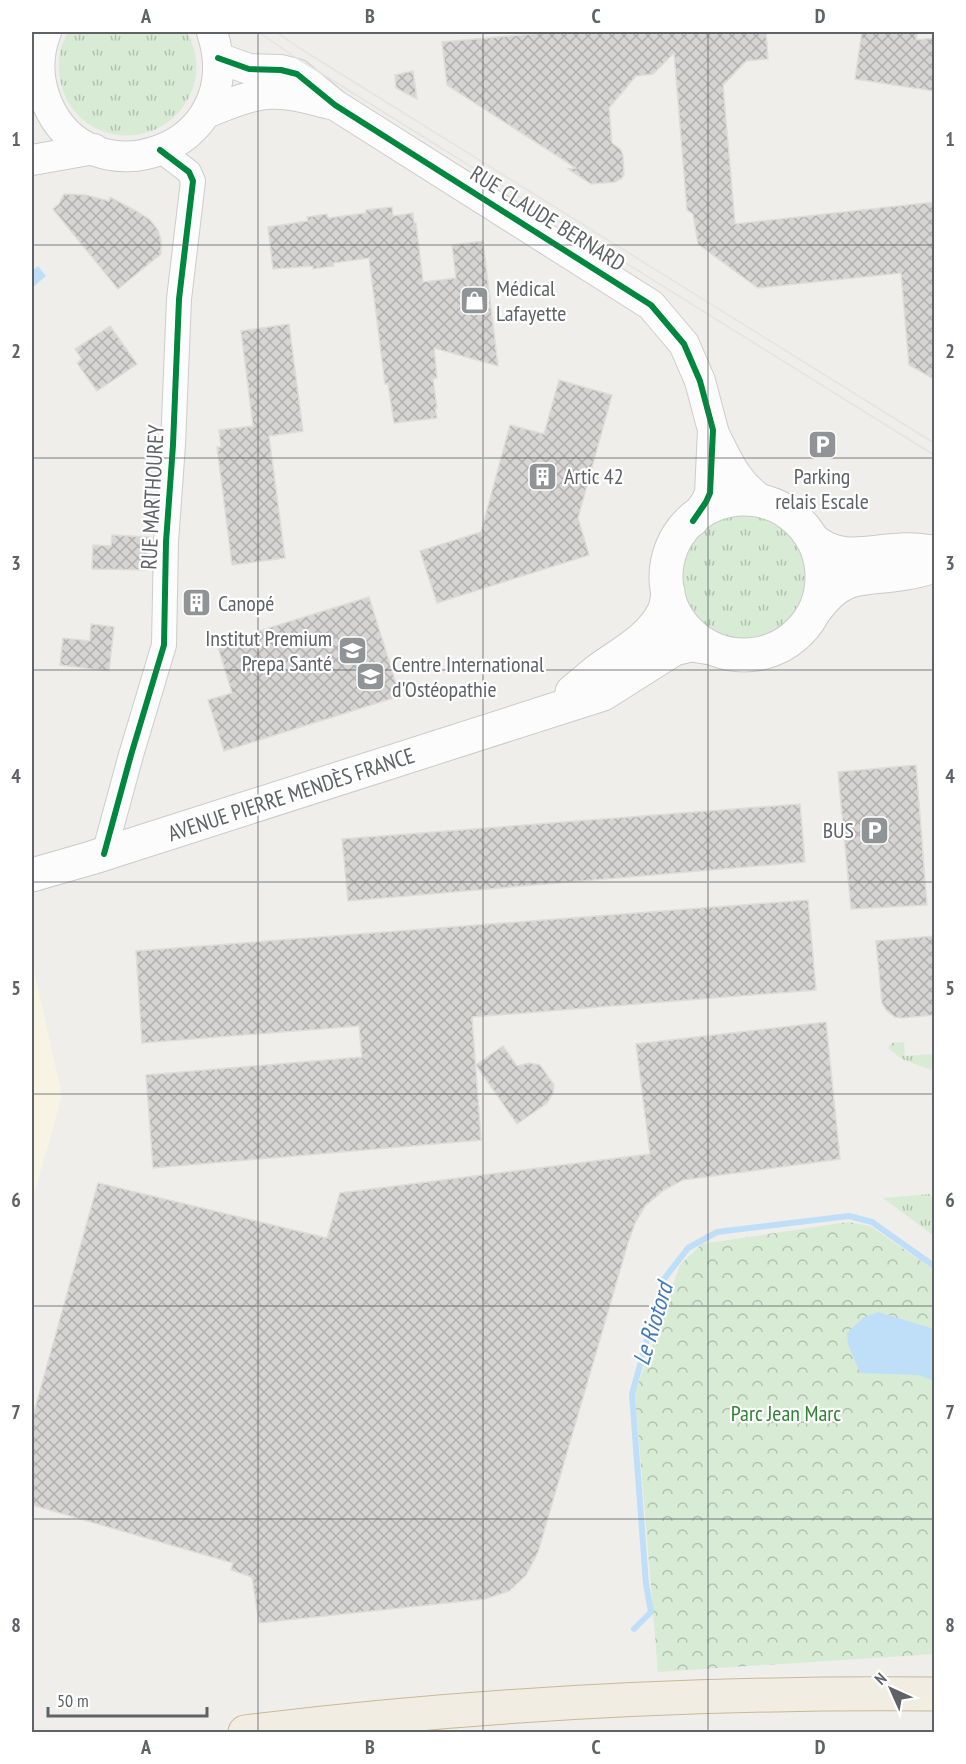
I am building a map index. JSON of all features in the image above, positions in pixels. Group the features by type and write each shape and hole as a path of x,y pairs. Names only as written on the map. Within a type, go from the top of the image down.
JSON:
{"highway":[{"path":"245,1732 422,1713 690,1696 934,1694"}],"main road":[{"path":"817,608 822,593 823,570 813,540 798,521 786,512 763,501 750,499 726,502 705,511 683,530 670,554 667,567 668,591 671,605 683,626 719,652 743,654 760,652 783,644 798,632 832,591 848,581 856,578 906,574 934,566"},
{"path":"813,540 828,550 845,554 903,549 934,552"},
{"name":"AVENUE PIERRE MENDÈS FRANCE","path":"550,710 650,631 664,612 668,591"},
{"name":"AVENUE PIERRE MENDÈS FRANCE","path":"32,875 603,694 674,649 691,645 711,648"}],"street":[{"path":"46,32 35,65 40,81 38,107 48,107 63,128 82,144 106,153 133,156 172,144 197,124 206,113 216,89 219,69 216,41"},
{"name":"RUE CLAUDE BERNARD","path":"216,41 249,69 281,70 297,74 335,105 651,304 684,344 700,381 713,430 710,493 693,521"},
{"name":"RUE CLAUDE BERNARD","path":"206,113 257,95 267,94 287,95 335,105"},
{"name":"RUE MARTHOUREY","path":"104,854 164,645 166,542 173,445 179,299 192,181 191,174 172,144"},
{"path":"32,160 94,149"},
{"path":"713,430 739,481 763,501"}],"shaded area":[{"path":"32,961 62,1096 32,1202"}],"green space":[{"path":"69,32 186,32 193,45 196,74 193,88 180,111 161,126 140,134 118,135 96,129 78,115 65,96 59,60 62,45"},
{"path":"743,514 768,519 788,533 802,553 807,578 802,603 788,623 768,637 743,642 718,637 698,623 684,603 679,578 684,553 698,533 718,519"},
{"path":"904,1042 905,1056 934,1054 934,1071 902,1059 888,1048 892,1043"},
{"path":"930,1194 934,1196 934,1236 883,1198"},
{"name":"Parc Jean Marc","path":"848,1222 870,1226 934,1270 934,1654 658,1672 635,1393 680,1265 702,1244"}],"water":[{"path":"38,266 46,276 32,288 32,271"},
{"path":"878,1312 934,1329 934,1381 919,1375 860,1373 848,1344 847,1333 863,1318"}],"building":[{"path":"555,32 766,32 768,59 746,61 723,85 735,224 934,202 934,379 909,365 901,273 758,288 698,244 693,214 687,210 674,53 653,74 636,76 609,108 612,143 621,150 623,156 624,175 615,182 591,184 568,169 576,168 447,85 442,42"},
{"path":"862,32 909,32 917,34 916,40 934,38 934,91 855,79"},
{"path":"413,71 417,99 396,88 395,75"},
{"path":"64,194 86,195 109,201 110,197 138,212 150,220 158,230 161,254 118,289 53,209 59,204"},
{"path":"392,207 393,216 413,213 423,282 456,278 452,245 483,241 498,366 434,348 437,378 433,379 437,418 394,423 388,384 385,384 369,258 333,263 334,266 313,269 313,266 273,269 268,227 308,221 307,217 327,214 328,218"},
{"path":"289,324 303,431 269,436 285,558 232,565 217,447 221,447 219,430 253,426 241,331"},
{"path":"110,326 137,364 97,391 77,363 82,359 75,349"},
{"name":"Artic 42","path":"559,380 612,395 578,518 589,555 437,603 420,551 481,532 510,425 544,434"},
{"path":"112,535 149,537 147,570 92,569 93,545 111,546"},
{"path":"369,597 400,696 224,751 208,700 232,693 217,644"},
{"path":"91,624 114,627 109,671 60,665 63,638 90,641"},
{"path":"916,765 927,905 851,909 838,772"},
{"path":"800,804 805,862 348,901 342,839"},
{"path":"808,900 816,990 472,1017 481,1140 153,1168 146,1075 362,1057 359,1026 142,1043 136,951"},
{"path":"934,936 934,1015 895,1017 882,1003 876,941"},
{"path":"826,1022 840,1159 683,1180 664,1190 645,1206 635,1223 628,1243 538,1552 526,1575 509,1591 485,1599 259,1623 252,1577 231,1570 233,1563 32,1505 32,1419 98,1183 327,1238 340,1193 650,1154 636,1044"},
{"path":"503,1046 517,1066 529,1063 540,1065 554,1085 553,1093 547,1103 517,1124 476,1065"}],"waterway":[{"name":"Le Riotord","path":"634,1629 651,1612 646,1584 632,1394 664,1279 688,1248 717,1232 849,1216 872,1222 934,1266"}],"tram line":[{"path":"258,32 934,455"},
{"path":"276,32 934,443"}],"cycle path":[{"path":"218,58 249,69 281,70 297,74 335,105 651,305 684,344 700,381 713,430 710,493 693,521"},
{"path":"104,854 164,645 166,542 173,445 179,299 193,181 189,172 160,150"}],"place":[{"name":"Médical Lafayette","path":"475,301"},
{"name":"Parking relais Escale","path":"822,444"},
{"name":"Artic 42","path":"543,476"},
{"name":"Canopé","path":"197,603"},
{"name":"Institut Premium Prepa Santé","path":"353,651"},
{"name":"Centre International d'Ostéopathie","path":"371,677"},
{"name":"BUS","path":"875,830"}]}
